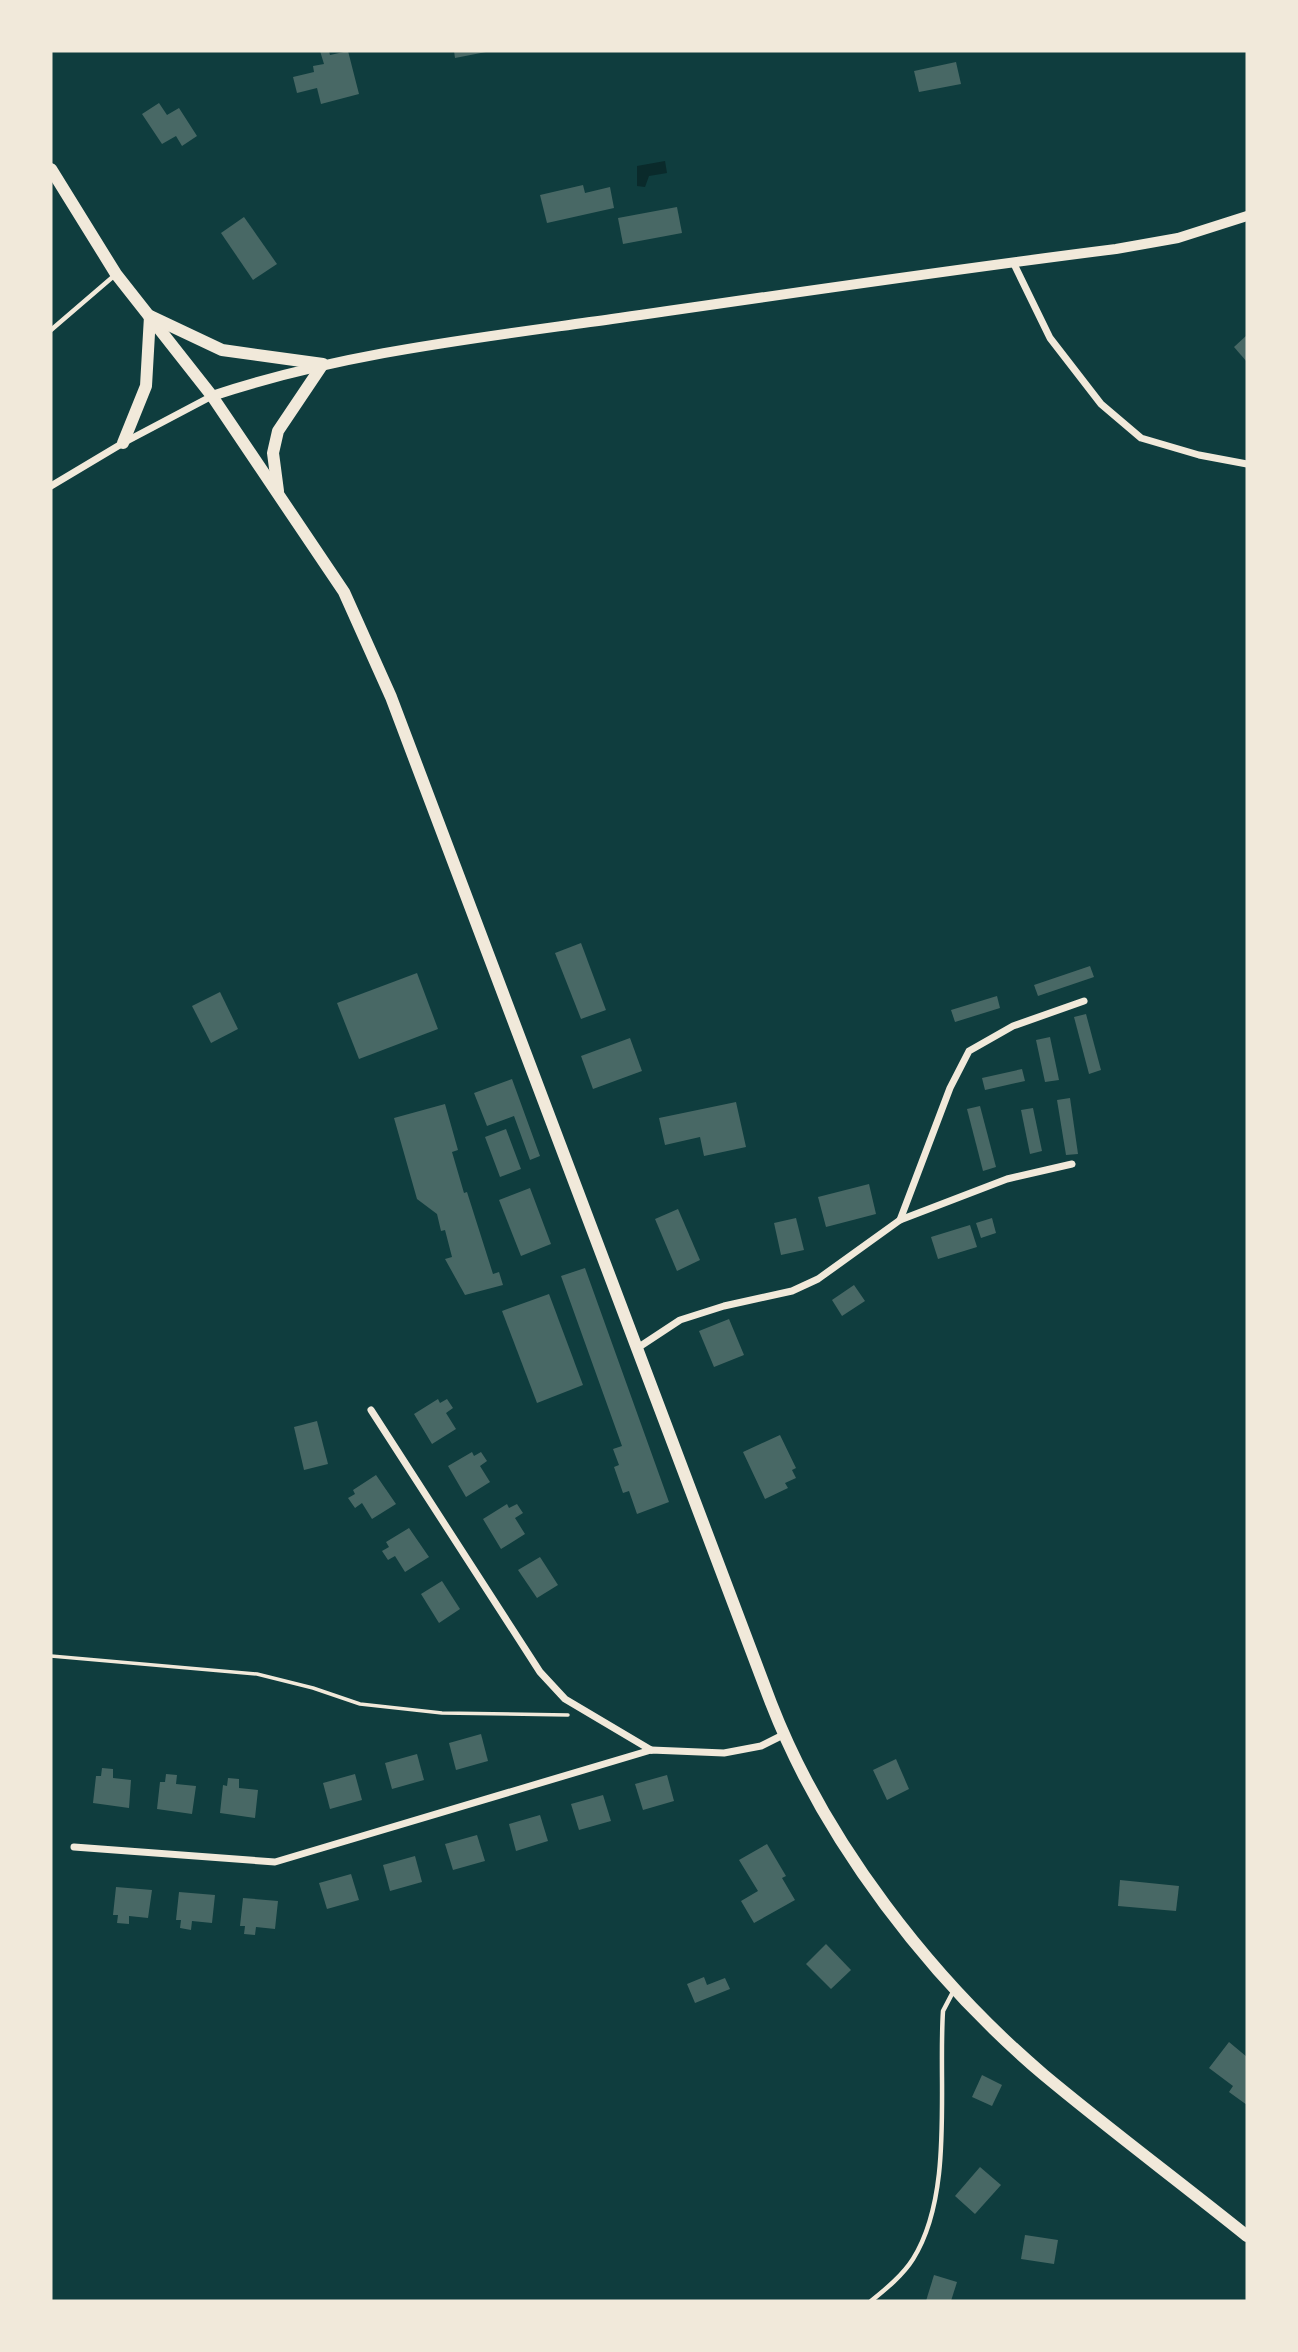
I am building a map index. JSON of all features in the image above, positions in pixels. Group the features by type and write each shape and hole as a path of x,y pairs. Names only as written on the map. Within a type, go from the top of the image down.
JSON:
{"main road":[{"path":"51,169 116,274 212,396 344,592 391,697 783,1735 874,1891 975,2010 1044,2074 1247,2236"},
{"path":"150,316 222,351 323,364 278,431 274,453 278,495"},
{"path":"123,443 146,386 150,316"}],"street":[{"path":"51,486 123,443 212,396 273,376 323,364 491,336 1178,239 1247,216"},
{"path":"1013,262 1050,338 1101,404 1141,438 1199,455 1247,464"},
{"path":"900,1220 950,1088 969,1051 1013,1026 1084,1001"},
{"path":"636,1349 680,1320 724,1306 792,1291 818,1279 900,1220 1007,1179 1072,1164"},
{"path":"371,1410 540,1672 565,1699 651,1750"},
{"path":"74,1847 275,1863 651,1750 724,1753 761,1746 783,1735"}],"lane":[{"path":"51,330 116,274"},
{"path":"871,2301 912,2260 929,2225 937,2176 943,2011 956,1987"}],"path":[{"path":"51,1656 257,1674 313,1688 360,1704 442,1713 591,1715"}],"water":[{"path":"665,161 667,173 649,176 645,187 637,186 637,166"}],"building":[{"path":"320,51 329,51 330,55 348,51 359,94 321,104 317,88 297,93 293,77 314,72 313,66 324,64"},
{"path":"454,51 486,51 486,52 455,58"},
{"path":"956,62 961,84 919,92 914,71"},
{"path":"159,103 167,115 179,108 197,136 182,146 176,136 162,144 142,114"},
{"path":"583,185 585,193 610,187 614,208 547,223 540,195"},
{"path":"677,207 682,233 623,244 618,218"},
{"path":"244,217 277,264 253,280 221,233"},
{"path":"1247,335 1247,362 1234,347"},
{"path":"581,943 606,1010 581,1019 555,953"},
{"path":"1090,966 1094,977 1038,996 1034,985"},
{"path":"417,973 438,1029 359,1059 337,1003"},
{"path":"220,992 238,1029 211,1043 192,1006"},
{"path":"997,996 1000,1008 955,1022 951,1010"},
{"path":"1086,1014 1101,1070 1089,1074 1074,1017"},
{"path":"1050,1037 1059,1080 1045,1082 1036,1040"},
{"path":"630,1038 642,1071 593,1089 581,1056"},
{"path":"1022,1069 1025,1081 985,1090 982,1078"},
{"path":"512,1079 540,1156 530,1160 514,1116 487,1126 474,1093"},
{"path":"1070,1098 1078,1154 1066,1155 1057,1100"},
{"path":"736,1102 746,1147 704,1156 700,1137 665,1145 659,1118"},
{"path":"445,1104 458,1150 452,1152 464,1193 467,1192 493,1274 499,1272 503,1285 465,1295 445,1259 452,1257 445,1230 441,1231 437,1214 417,1199 394,1118"},
{"path":"980,1106 996,1167 983,1171 967,1109"},
{"path":"1033,1108 1042,1151 1030,1154 1021,1110"},
{"path":"506,1129 521,1169 500,1177 485,1137"},
{"path":"869,1184 876,1214 826,1227 818,1197"},
{"path":"530,1188 551,1244 521,1256 499,1200"},
{"path":"678,1209 700,1260 677,1271 655,1219"},
{"path":"796,1218 804,1250 781,1255 774,1223"},
{"path":"992,1218 996,1233 981,1238 976,1223"},
{"path":"970,1225 977,1247 938,1259 931,1237"},
{"path":"585,1268 669,1502 637,1514 629,1491 623,1493 614,1467 619,1465 613,1449 622,1446 561,1276"},
{"path":"854,1285 865,1301 842,1316 832,1300"},
{"path":"549,1294 583,1385 537,1403 502,1311"},
{"path":"729,1319 744,1355 714,1367 699,1331"},
{"path":"438,1399 440,1403 447,1399 453,1408 446,1413 456,1429 432,1444 414,1414"},
{"path":"317,1421 328,1464 304,1470 294,1427"},
{"path":"780,1435 796,1468 792,1470 796,1478 785,1483 788,1488 765,1499 743,1452"},
{"path":"472,1452 474,1456 481,1452 487,1461 480,1466 490,1482 466,1497 448,1466"},
{"path":"376,1475 396,1504 372,1519 362,1503 355,1508 348,1498 355,1494 353,1490"},
{"path":"507,1504 509,1508 517,1504 523,1513 515,1518 525,1534 501,1549 483,1519"},
{"path":"409,1528 429,1557 405,1572 395,1556 388,1560 382,1551 389,1547 386,1542"},
{"path":"540,1557 558,1585 537,1598 518,1570"},
{"path":"442,1581 460,1609 439,1623 421,1594"},
{"path":"481,1734 488,1761 456,1770 449,1743"},
{"path":"417,1754 424,1780 392,1789 385,1763"},
{"path":"896,1759 909,1789 887,1800 873,1770"},
{"path":"102,1768 113,1769 113,1778 131,1780 129,1808 93,1803 96,1776 101,1776"},
{"path":"166,1774 177,1775 176,1784 196,1786 192,1814 157,1809 160,1782 165,1782"},
{"path":"355,1774 362,1800 330,1809 323,1783"},
{"path":"667,1775 674,1801 643,1810 635,1784"},
{"path":"228,1778 239,1779 239,1788 258,1790 255,1818 220,1813 223,1785 227,1786"},
{"path":"603,1795 611,1821 579,1830 571,1804"},
{"path":"540,1815 548,1841 516,1851 509,1824"},
{"path":"477,1835 485,1861 453,1870 445,1844"},
{"path":"767,1844 786,1876 782,1878 795,1900 754,1923 741,1901 758,1891 739,1860"},
{"path":"415,1856 422,1882 390,1891 383,1865"},
{"path":"351,1874 359,1900 327,1909 319,1883"},
{"path":"1120,1880 1179,1886 1176,1911 1118,1906"},
{"path":"116,1887 152,1890 148,1918 129,1916 129,1924 117,1923 118,1915 113,1915"},
{"path":"179,1892 215,1895 212,1923 192,1921 191,1930 180,1928 181,1920 176,1920"},
{"path":"243,1898 278,1901 275,1929 256,1927 255,1935 244,1934 245,1926 240,1926"},
{"path":"826,1944 851,1970 831,1989 806,1964"},
{"path":"704,1977 707,1985 725,1978 730,1989 695,2003 687,1984"},
{"path":"1229,2042 1247,2057 1247,2105 1229,2092 1233,2086 1209,2068"},
{"path":"982,2075 1002,2085 992,2106 972,2097"},
{"path":"980,2167 1001,2185 975,2214 955,2196"},
{"path":"1025,2235 1058,2240 1054,2264 1021,2259"},
{"path":"934,2275 957,2282 951,2301 926,2301"}]}
